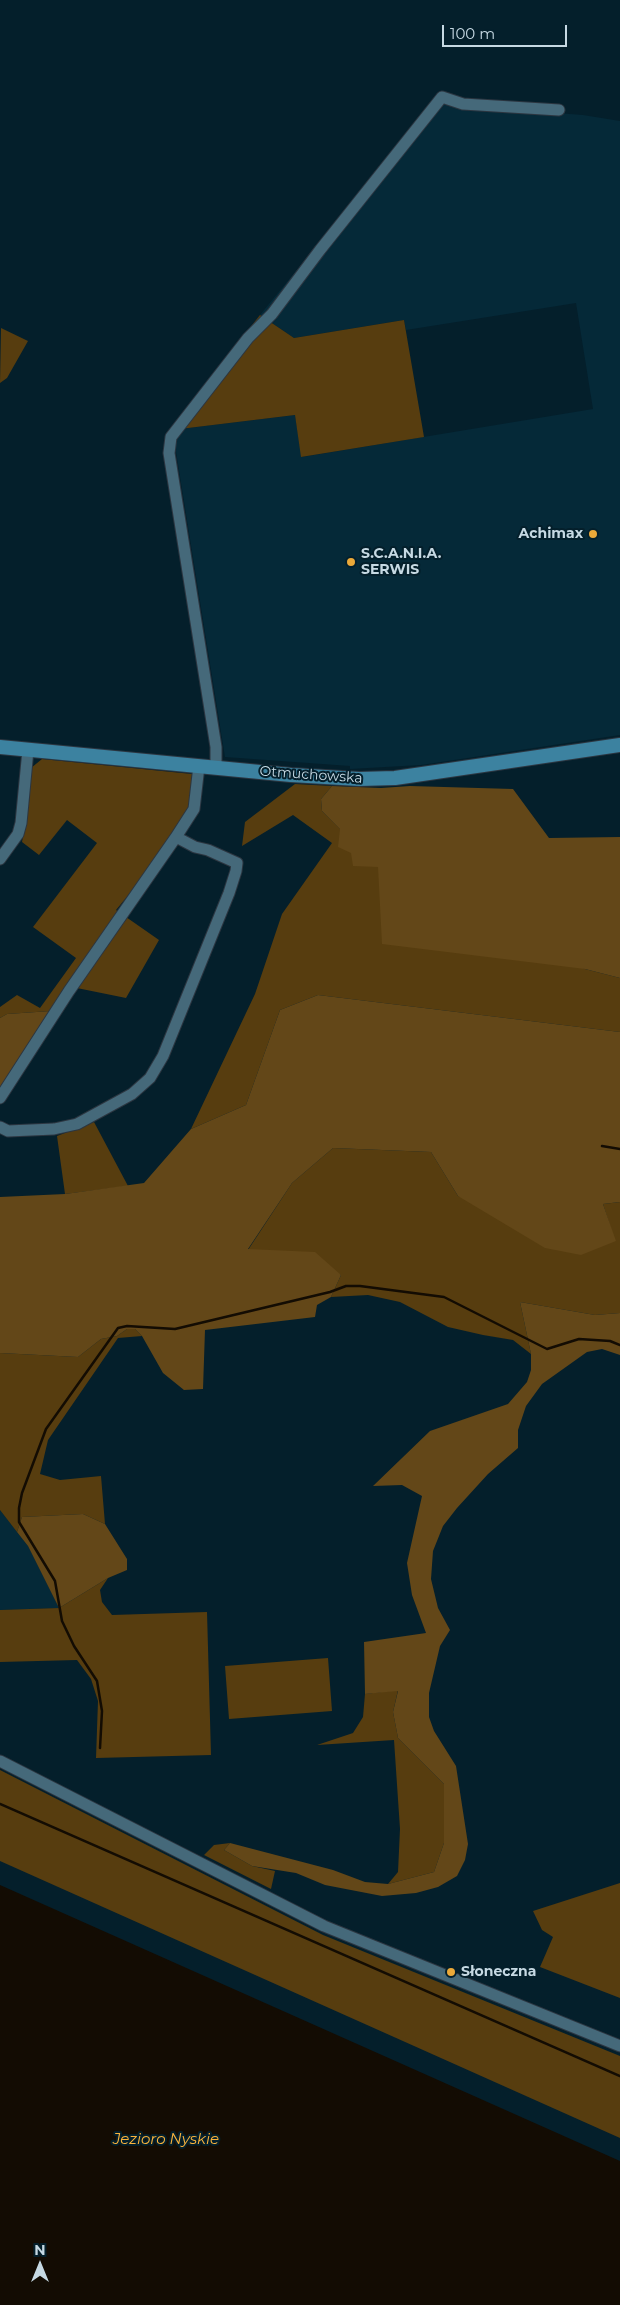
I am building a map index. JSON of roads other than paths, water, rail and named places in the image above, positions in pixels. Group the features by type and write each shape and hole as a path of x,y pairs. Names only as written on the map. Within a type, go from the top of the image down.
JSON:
{"main road":[{"name":"Otmuchowska","path":"0,747 330,778 377,779 439,772 620,745"}],"street":[{"path":"216,768 216,747 169,453 171,437 248,338 272,314 290,288 442,97 463,104 559,110"},
{"path":"0,859 18,834 21,823 28,750"},
{"path":"0,1098 69,991 194,809 199,766"},
{"path":"0,1126 8,1131 54,1129 77,1124 132,1094 150,1078 163,1056 230,894 237,863 208,850 195,847 176,837"},
{"path":"0,1761 324,1926 620,2046"}],"water":[{"name":"Jezioro Nyskie","path":"0,1885 620,2161 620,2305 0,2305"}],"waterway":[{"path":"602,1146 620,1149"},
{"path":"100,1748 102,1711 97,1681 74,1646 62,1621 55,1581 19,1522 19,1508 22,1493 46,1429 118,1328 127,1326 175,1329 330,1292 346,1286 360,1286 444,1297 547,1349 579,1339 610,1341 620,1345"},
{"path":"0,1804 620,2076"}],"place":[{"name":"Achimax","path":"593,534"},
{"name":"S.C.A.N.I.A. SERWIS","path":"351,562"},
{"name":"Słoneczna","path":"451,1972"}]}
